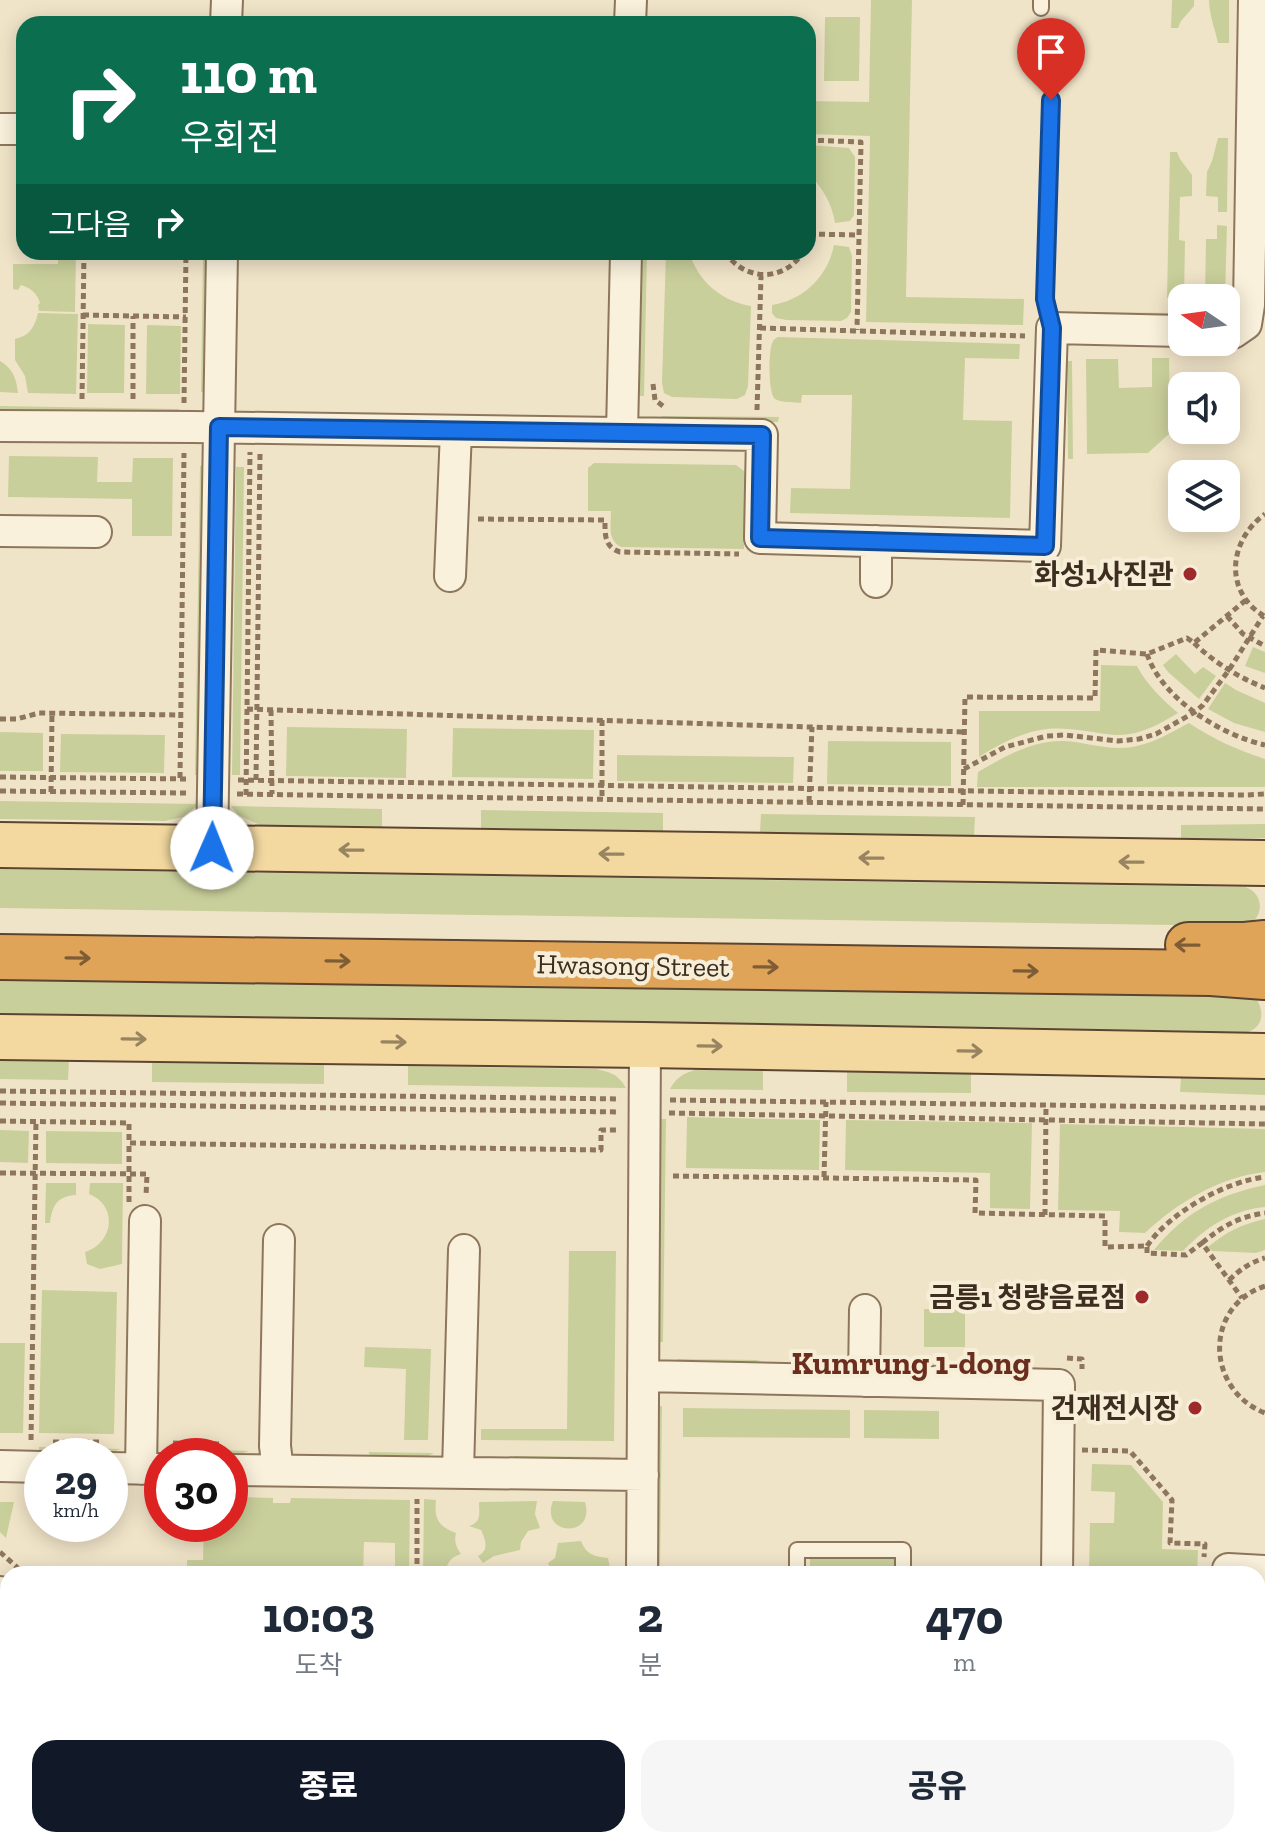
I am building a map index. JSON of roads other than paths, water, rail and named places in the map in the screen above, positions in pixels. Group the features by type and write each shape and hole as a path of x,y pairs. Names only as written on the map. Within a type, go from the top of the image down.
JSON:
{"highway":[{"name":"Hwasong Street","path":"0,928 1221,945 1265,943"},
{"name":"Hwasong Street","path":"0,957 1211,973 1265,977"}],"main road":[{"path":"0,845 1265,863"},
{"path":"0,1037 1265,1056"}],"street":[{"path":"1240,328 1246,324 1249,305 1254,0"},
{"path":"212,848 222,260"},
{"path":"622,433 626,260"},
{"path":"0,426 219,427 255,440 456,431 762,435 760,538 1045,546 1052,328 1168,331"},
{"path":"450,576 456,431"},
{"path":"0,531 96,532"},
{"path":"876,541 876,582"},
{"path":"642,1566 645,1045"},
{"path":"145,1221 148,1438"},
{"path":"277,1458 279,1240"},
{"path":"458,1472 464,1250"},
{"path":"864,1381 865,1310"},
{"path":"643,1376 1059,1385 1057,1566"},
{"path":"248,1465 277,1458 417,1472 643,1475"}],"lane":[{"path":"1051,100 1045,299 1052,328"},
{"path":"797,1566 797,1550 903,1550 903,1566"}],"place":[{"name":"화성1사진관","path":"1190,574"},
{"name":"금릉1 청량음료점","path":"1142,1297"},
{"name":"건재전시장","path":"1195,1408"}],"district":[{"name":"Kumrung 1-dong","path":"911,1363"}]}
